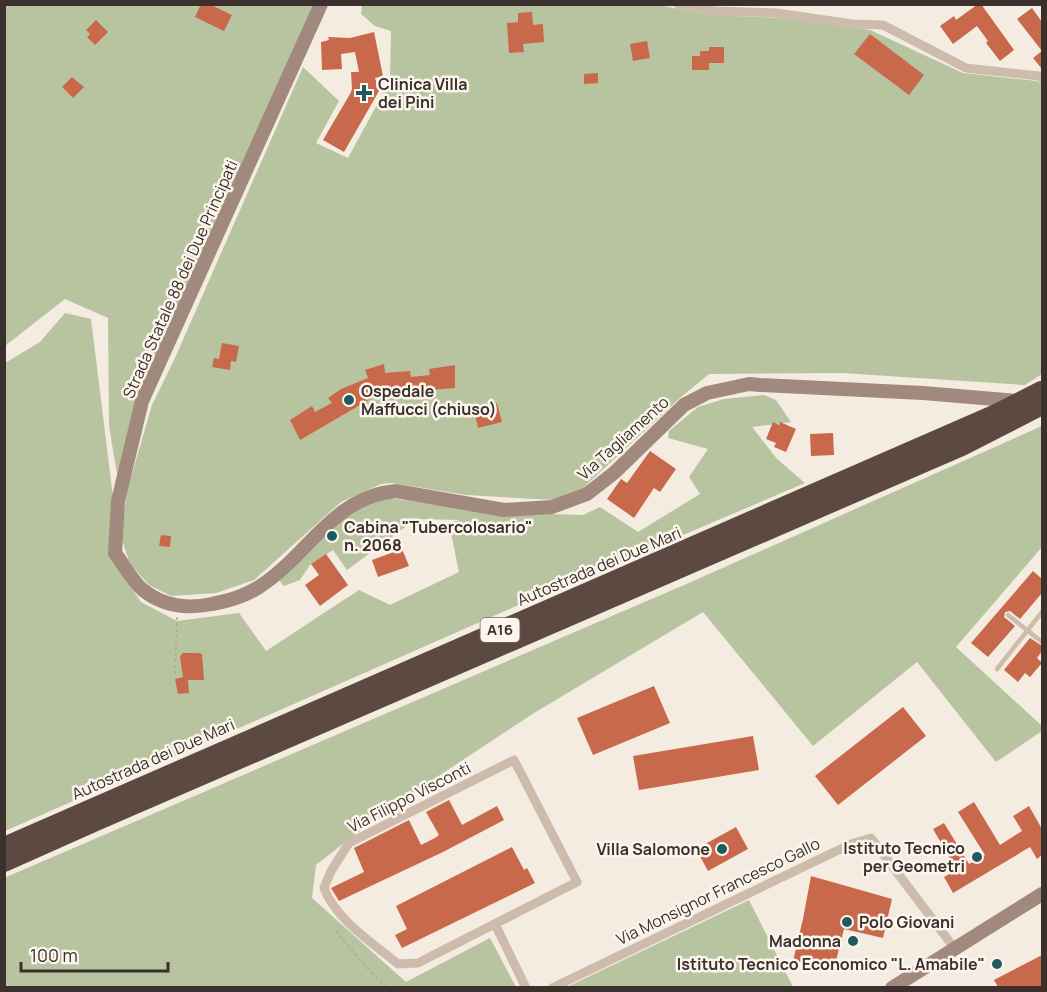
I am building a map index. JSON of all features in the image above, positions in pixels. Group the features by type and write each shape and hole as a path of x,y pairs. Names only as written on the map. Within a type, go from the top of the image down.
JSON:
{"highway":[{"name":"Autostrada dei Due Mari","path":"4,846 996,413 1042,397"},
{"name":"Autostrada dei Due Mari","path":"4,863 962,447 1042,397"}],"main road":[{"name":"Strada Statale 88 dei Due Principati","path":"259,587 233,600 194,608 177,607 142,590 115,554 118,501 142,401 321,4"},
{"name":"Via Tagliamento","path":"259,587 346,508 362,498 379,493 396,491 504,510 552,507 587,494 614,473 684,405 707,393 749,384 1042,397"},
{"path":"892,987 1042,894"}],"street":[{"path":"678,4 715,11 777,13 852,24 883,25 966,68 1039,76 1042,79"},
{"path":"804,4 805,17"},
{"name":"Via Filippo Visconti","path":"514,760 577,882 495,924 418,963 398,964 352,925 328,900 324,888 331,871 349,843 514,760"},
{"name":"Via Monsignor Francesco Gallo","path":"552,987 851,844 871,838 955,949"},
{"path":"495,924 526,987"}],"lane":[{"path":"997,669 1042,612"},
{"path":"1008,615 1042,642"}],"path":[{"path":"175,674 177,607"},
{"path":"336,931 363,964 387,987"}],"green space":[{"path":"653,4 712,15 780,18 870,30 963,73 1037,81 1042,85 1042,374 1025,385 842,373 709,374 583,488 554,500 466,495 392,483 381,484 341,502 254,580 216,593 171,596 149,585 130,564 121,537 127,491 152,405 175,358 303,67 339,101 316,143 348,158 390,81 391,31 375,26 361,14 362,5"},
{"path":"5,5 313,5 135,410 119,486 109,426 108,318 65,299 5,346"},
{"path":"65,313 91,319 113,497 111,557 141,602 177,621 239,613 266,651 359,590 390,605 459,572 449,523 459,520 416,519 347,570 333,550 310,565 300,580 284,586 279,580 335,526 360,506 389,498 483,512 583,515 600,507 638,532 700,494 689,477 708,449 668,438 669,431 698,407 724,399 764,395 776,400 791,422 752,427 777,459 805,483 521,604 5,831 5,363 40,342"},
{"path":"1042,426 1042,547 956,647 1042,726 1042,731 996,762 917,662 813,746 703,612 534,713 384,812 316,865 312,898 406,982 490,938 516,987 5,987 4,878 691,582"},
{"path":"749,900 793,987 567,987"}],"building":[{"path":"201,4 209,4 232,15 224,31 195,17"},
{"path":"981,4 1014,50 1000,61 986,43 988,41 977,26 953,44 940,26 954,16 956,20"},
{"path":"1032,8 1042,22 1042,51 1017,19"},
{"path":"532,12 533,25 543,24 544,42 523,44 524,52 509,53 507,23 518,22 518,13"},
{"path":"96,20 108,32 95,45 87,37 90,34 86,30"},
{"name":"Clinica Villa dei Pini","path":"374,32 383,76 375,78 379,91 344,152 323,140 350,94 351,72 359,72 355,52 341,54 342,69 322,70 321,42 329,40 328,37 350,38"},
{"path":"870,34 924,75 909,95 854,54"},
{"path":"647,41 650,58 633,61 630,44"},
{"path":"709,47 724,47 724,63 709,63 709,70 692,70 692,56 700,56 700,51 709,51"},
{"path":"1042,51 1042,69 1033,58"},
{"path":"598,73 598,83 584,84 584,74"},
{"path":"72,77 84,87 73,98 62,87"},
{"path":"222,343 239,346 236,362 231,361 230,370 212,367 214,358 219,359"},
{"name":"Ospedale Maffucci (chiuso)","path":"384,364 385,373 410,371 411,377 430,375 429,369 455,365 455,388 396,393 372,398 300,440 290,420 312,406 315,412 332,403 328,398 341,389 368,378 365,370"},
{"path":"497,403 502,422 478,428 474,409"},
{"path":"773,422 779,425 780,422 796,429 786,452 774,447 776,443 766,439"},
{"path":"833,433 834,455 811,456 810,434"},
{"path":"650,451 676,469 660,492 654,488 634,518 607,499 621,479 627,483"},
{"path":"161,535 171,536 170,547 159,546"},
{"path":"402,549 409,566 378,577 372,560"},
{"path":"326,554 348,585 320,606 305,585 319,575 311,564"},
{"path":"1033,571 1042,579 1042,593 1020,619 1010,611 1005,612 1004,617 1015,626 988,657 971,643"},
{"path":"1030,638 1042,646 1042,651 1037,658 1042,663 1030,677 1025,673 1018,682 1004,670"},
{"path":"183,653 202,654 204,680 188,680 189,693 178,694 175,679 183,677 180,656"},
{"path":"654,686 670,723 593,755 577,718"},
{"path":"903,707 926,736 838,805 815,776"},
{"path":"753,736 759,770 639,790 633,756"},
{"path":"449,800 462,825 497,806 504,820 443,852 339,901 331,888 364,872 354,848 409,820 421,845 435,838 439,835 426,812"},
{"path":"974,802 1000,845 1022,831 1013,816 1029,806 1042,829 1042,855 1037,859 1030,847 953,893 944,877 957,870 933,829 944,823 969,864 985,855 958,812"},
{"name":"Villa Salomone","path":"736,827 748,849 708,871 696,849"},
{"path":"512,847 524,870 527,868 535,883 402,948 395,935 407,929 396,906"},
{"name":"Polo Giovani","path":"811,876 892,899 883,938 844,929 834,969 793,961"},
{"path":"1042,955 1042,986 998,987 994,980"}],"place":[{"name":"Clinica Villa dei Pini","path":"364,93"},
{"name":"Ospedale Maffucci (chiuso)","path":"349,400"},
{"name":"Cabina \"Tubercolosario\" n. 2068","path":"332,536"},
{"name":"Villa Salomone","path":"722,849"},
{"name":"Istituto Tecnico per Geometri","path":"977,857"},
{"name":"Polo Giovani","path":"847,922"},
{"name":"Madonna","path":"853,941"},
{"name":"Istituto Tecnico Economico \"L. Amabile\"","path":"997,964"}]}
